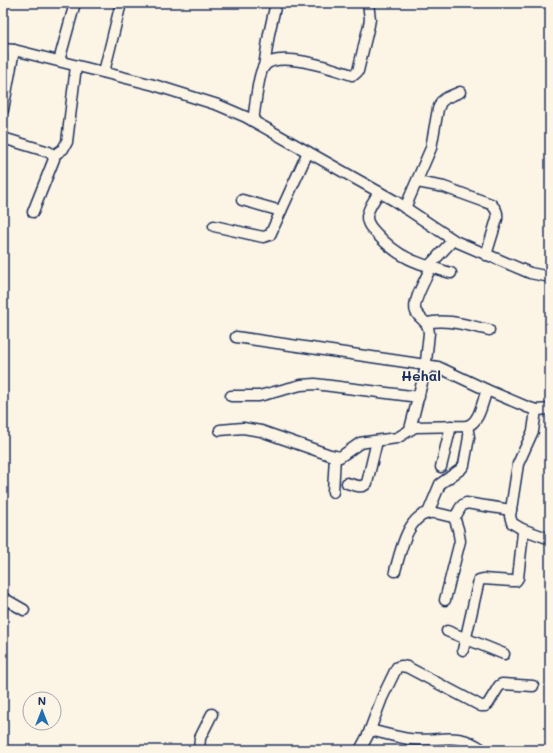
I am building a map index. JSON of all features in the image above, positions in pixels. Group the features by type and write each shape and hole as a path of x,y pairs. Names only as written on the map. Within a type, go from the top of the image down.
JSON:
{"street":[{"path":"59,61 75,3"},
{"path":"104,72 121,3"},
{"path":"264,67 276,3"},
{"path":"253,121 260,74 264,67 270,62 281,60 293,61 323,66 352,75 358,71 370,19 368,3"},
{"path":"3,49 14,50 154,84 218,105 253,121 379,192 466,247 530,273 550,277"},
{"path":"3,110 14,50"},
{"path":"33,212 54,156 63,149 67,142 76,66"},
{"path":"405,208 431,148 438,109 441,102 446,98 460,92"},
{"path":"3,138 49,152 54,156"},
{"path":"214,226 268,236 272,231 308,152"},
{"path":"416,182 453,190 492,204 496,208 498,213 497,219 486,255"},
{"path":"379,192 366,217 371,228 383,241 400,255 430,267 451,273"},
{"path":"242,200 281,211"},
{"path":"410,429 426,368 429,333 427,323 416,312 415,303 430,267 453,240"},
{"path":"427,323 439,321 448,322 489,330"},
{"path":"236,338 426,368 431,366 438,367 487,390 536,410 550,409"},
{"path":"231,396 259,396 301,385 315,384 419,396"},
{"path":"220,430 243,428 256,430 340,457 360,443 397,438 410,429 421,426 467,426 475,421 487,390"},
{"path":"536,410 532,430 518,464 510,521 522,529 550,539"},
{"path":"441,467 451,426"},
{"path":"428,513 440,484 461,469 464,465 469,437 467,426"},
{"path":"347,483 362,486 367,484 377,441"},
{"path":"333,492 335,456"},
{"path":"454,517 456,516 460,507 466,503 511,510"},
{"path":"395,571 408,530 416,519 428,513 454,517"},
{"path":"445,600 460,541 454,517"},
{"path":"463,650 479,580 516,581 518,578 522,529"},
{"path":"3,598 24,610"},
{"path":"447,631 504,654"},
{"path":"360,750 397,667 407,667 481,706 488,704 499,686 502,684 533,686"},
{"path":"199,750 200,738 212,714"},
{"path":"370,730 409,739 419,740 450,738 471,742 483,750"}],"district":[{"name":"Hehal","path":"421,375"}]}
